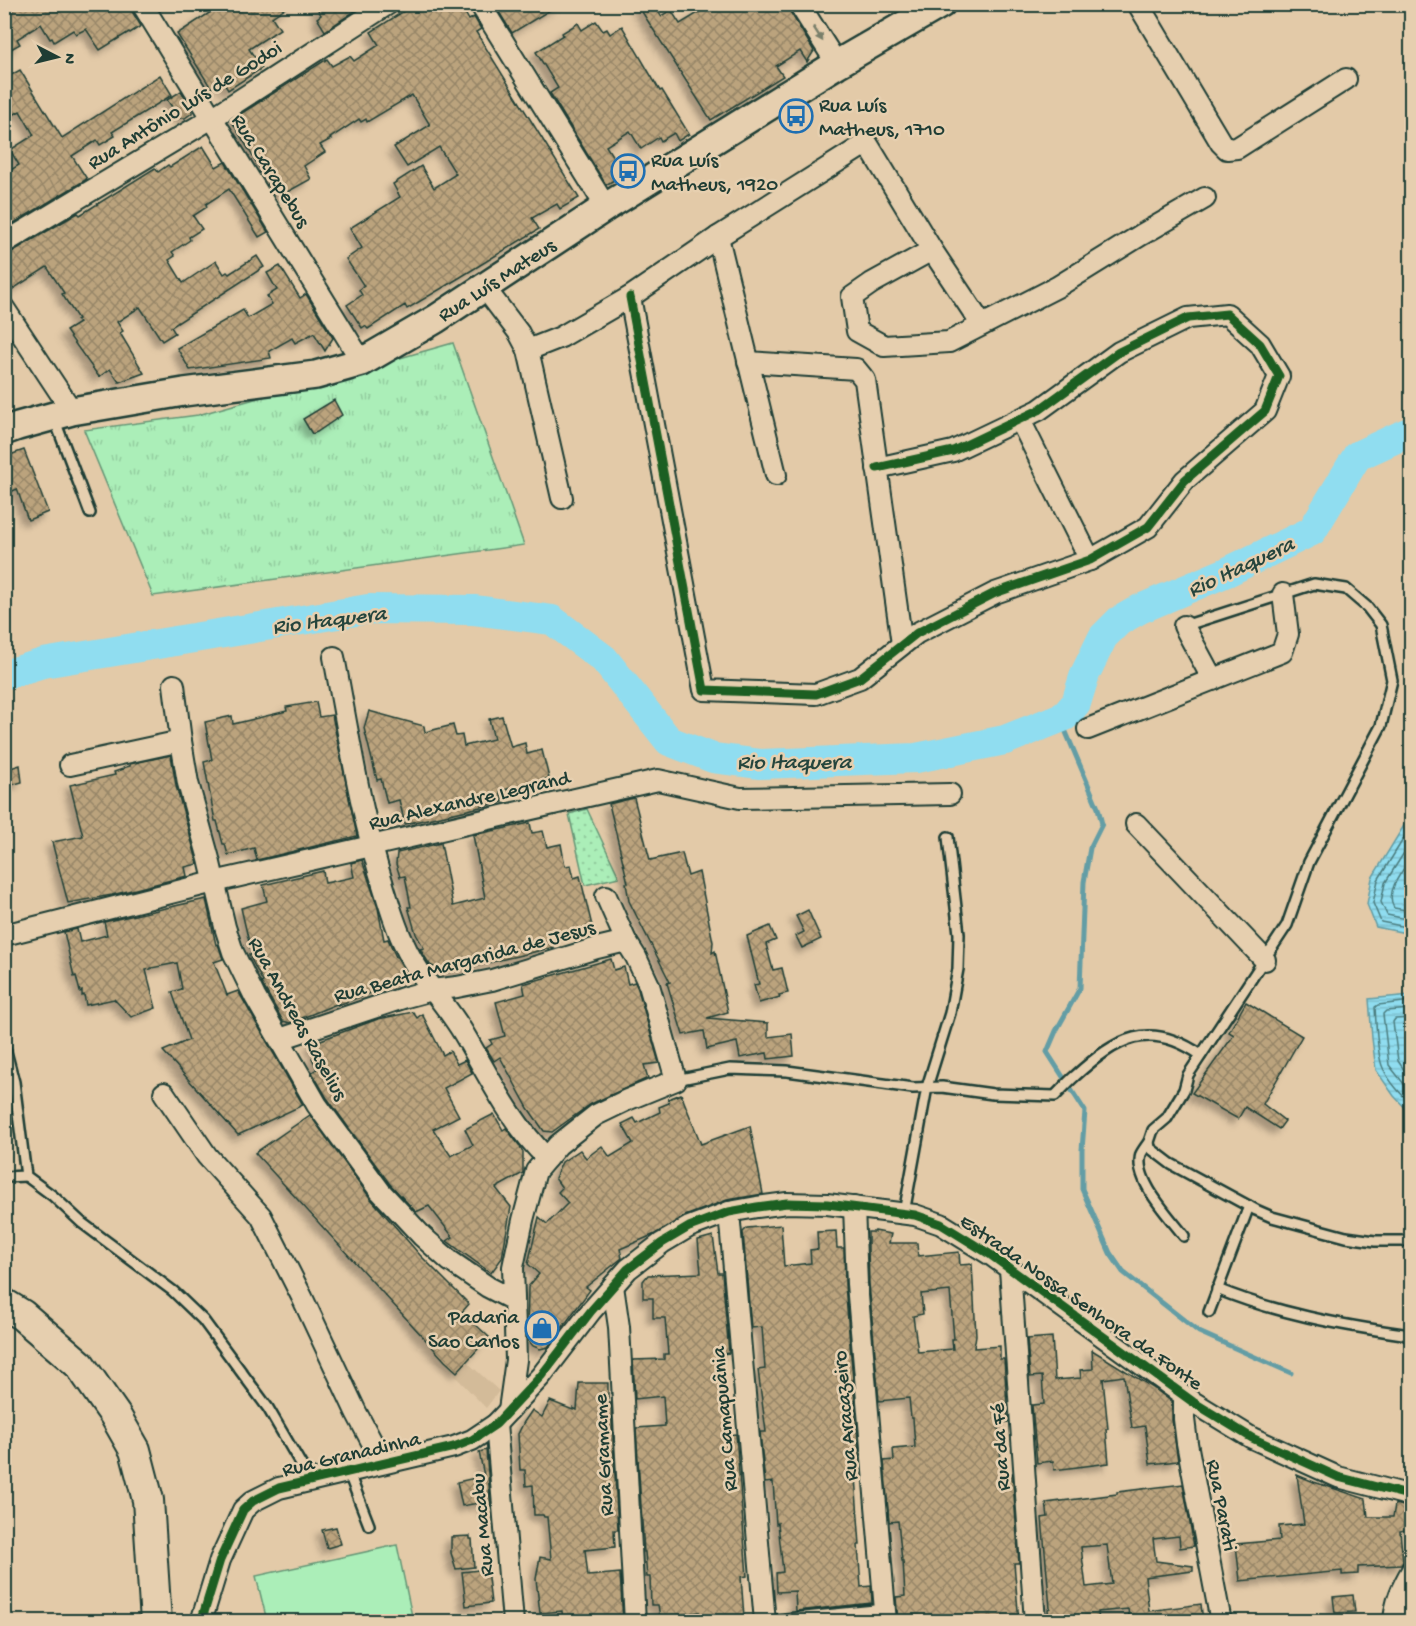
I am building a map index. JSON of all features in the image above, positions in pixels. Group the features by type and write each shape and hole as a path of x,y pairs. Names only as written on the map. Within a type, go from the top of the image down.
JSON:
{"main road":[{"name":"Rua Luís Mateus","path":"4,431 62,413 184,392 316,375 362,362 436,319 606,207 837,64 941,4"},
{"path":"4,1304 22,1315 80,1365 115,1415 135,1450 148,1500 156,1622"}],"street":[{"name":"Rua Carapebus","path":"142,4 362,362"},
{"name":"Rua Antônio Luís de Godoi","path":"4,243 212,118 388,4"},
{"path":"480,4 606,207"},
{"path":"799,4 837,64"},
{"path":"1138,4 1221,143 1227,149 1237,148 1346,79"},
{"path":"528,350 561,337 630,297 718,237 867,143 932,250 982,325"},
{"path":"932,250 872,283 852,297 857,331 884,346 950,342 1057,287 1205,198"},
{"path":"718,237 776,475"},
{"path":"484,287 519,333 528,350 562,498"},
{"path":"630,297 704,690 816,694 860,678 917,633 995,593 1089,560 1148,527 1185,480 1266,411 1280,376 1260,344 1227,314 1188,318 1119,352 1039,410 1020,420 953,451 878,468"},
{"path":"4,308 62,413"},
{"path":"748,362 856,369 865,380 903,644"},
{"path":"1020,420 1089,560"},
{"path":"1088,729 1282,652 1288,634 1283,594"},
{"path":"1184,626 1213,680"},
{"path":"334,657 371,845 403,942 415,966 453,1016 514,1119 530,1142 548,1158"},
{"name":"Rua Andreas Raselius","path":"174,685 188,783 233,952 255,997 317,1105 380,1191 422,1236 450,1261 488,1287 513,1300"},
{"path":"70,765 181,741"},
{"name":"Rua Alexandre Legrand","path":"4,934 371,845 658,780 740,798 950,794"},
{"path":"1136,824 1265,960"},
{"path":"606,896 649,985 676,1080"},
{"name":"Rua Beata Margarida de Jesus","path":"280,1040 362,1011 432,990 492,980 627,941"},
{"name":"Rua Macabu","path":"513,1622 503,1417 516,1360 513,1267 536,1172 558,1145 596,1115 676,1080"},
{"path":"164,1093 207,1156 261,1216 382,1463"},
{"name":"Estrada Nossa Senhora da Fonte","path":"503,1417 541,1376 591,1311 628,1269 662,1243 689,1227 729,1212 787,1203 827,1204 915,1215 941,1224 963,1236 1010,1269 1184,1396 1252,1438 1338,1478 1412,1496"},
{"name":"Rua Aracazeiro","path":"854,1207 857,1284 885,1615"},
{"name":"Rua Camapuânia","path":"729,1212 764,1621"},
{"name":"Rua da Fé","path":"1010,1269 1035,1622"},
{"name":"Rua Gramame","path":"613,1286 619,1327 635,1622"},
{"name":"Rua Parati","path":"1184,1396 1187,1443 1221,1622"},
{"name":"Rua Granadinha","path":"201,1622 220,1560 243,1510 253,1501 279,1488 454,1447 472,1440 503,1417"},
{"path":"1394,1622 1395,1608 1401,1589 1412,1570"}],"lane":[{"path":"62,413 90,513"},
{"path":"1184,626 1314,584 1346,589 1367,607 1381,625 1392,680 1381,726 1309,862 1287,925 1188,1075 1184,1090 1167,1118 1153,1130 1141,1155 1141,1171 1144,1179 1184,1236"},
{"path":"904,1214 927,1087 950,1013 958,969 959,934 948,837"},
{"path":"676,1080 730,1069 787,1071 913,1088 1055,1096 1110,1048 1131,1038 1142,1036 1172,1040 1185,1044 1201,1055"},
{"path":"4,1044 14,1082 26,1176"},
{"path":"1149,1142 1149,1148 1171,1164 1272,1217 1330,1233 1374,1241 1412,1241"},
{"path":"4,1177 26,1176 53,1196 82,1223 173,1291 202,1320 268,1408 310,1480"},
{"path":"1209,1312 1249,1206"},
{"path":"1217,1289 1243,1300 1298,1315 1403,1334 1412,1338"},
{"path":"348,1471 369,1525"},
{"path":"764,1621 885,1615"}],"shaded area":[{"path":"466,1361 499,1391 486,1408 454,1375"}],"green space":[{"path":"453,343 524,545 153,596 84,430 198,415"},
{"path":"587,809 619,877 585,885 569,814"},
{"path":"397,1545 413,1621 267,1621 256,1576"}],"water":[{"path":"1411,814 1411,934 1376,927 1367,904 1372,878"},
{"path":"1412,995 1411,1114 1394,1096 1376,1070 1369,999"}],"building":[{"path":"4,4 114,4 119,11 128,5 141,26 100,50 86,29 76,34 73,30 54,42 41,24 17,39 20,44 4,53"},
{"path":"223,4 291,4 272,17 280,29 249,49 262,68 228,90 222,80 211,88 177,34"},
{"path":"315,4 365,4 325,31 317,18 321,15"},
{"path":"415,4 460,4 469,20 474,17 481,29 476,32 579,198 560,209 557,204 532,218 539,229 407,309 405,305 368,329 365,326 362,328 347,305 362,295 359,290 364,286 346,259 362,248 350,228 400,197 393,184 421,166 434,188 456,174 439,147 407,167 394,147 430,125 412,95 367,122 366,119 361,122 359,119 320,145 325,152 304,166 311,179 280,196 274,185 271,187 231,120 327,59 332,66 350,56 354,61 379,45 371,32"},
{"path":"494,4 560,4 512,33"},
{"path":"637,4 654,4 661,16 671,10 680,24 713,4 787,4 814,51 807,62 800,51 776,66 783,76 711,120"},
{"path":"596,21 603,31 607,29 610,34 622,26 660,91 662,90 689,134 678,141 674,133 661,141 659,137 641,149 630,131 606,146 624,174 606,185 550,93 558,88 536,52 578,23 582,30"},
{"path":"20,70 62,138 160,75 172,95 112,132 115,136 100,145 97,140 72,156 87,179 4,229 4,174 19,165 10,150 34,135 20,111 4,120 4,79"},
{"path":"181,91 192,108 192,113 185,118 180,118 167,100"},
{"path":"203,146 216,167 225,162 268,232 259,237 229,189 206,204 207,207 193,216 202,229 172,252 175,256 169,260 183,283 216,261 224,274 227,272 229,274 257,256 264,267 171,327 175,333 162,341 140,307 117,322 123,331 120,333 144,373 119,382 110,369 99,377 66,331 79,323 76,320 78,319 47,267 10,291 4,282 4,255 78,213 80,215 155,168 158,172 168,165 170,167"},
{"path":"280,266 300,298 306,294 333,338 325,351 314,333 295,343 292,338 269,351 271,358 190,370 177,348 243,310 248,318 272,304 267,296 277,290 267,273"},
{"path":"334,400 342,415 312,434 303,419"},
{"path":"24,450 48,512 28,520 17,489 4,495 4,457"},
{"path":"316,702 319,717 332,715 357,836 257,860 254,848 228,855 217,821 215,821 204,762 212,760 205,722 232,716 233,724 287,711 286,707"},
{"path":"369,711 424,726 425,732 453,725 456,736 462,735 464,746 494,739 489,719 502,716 511,747 525,743 527,754 542,750 549,778 500,791 503,802 405,824 399,800 387,803 381,779 377,780 364,728"},
{"path":"171,755 176,786 198,864 185,867 187,876 112,895 68,903 52,842 83,836 70,785 115,775 114,772 130,764"},
{"path":"20,765 22,782 4,787 4,770"},
{"path":"634,798 650,860 682,853 688,876 699,872 713,942 712,953 715,951 728,1012 707,1018 768,1023 768,1037 792,1034 794,1056 768,1059 767,1053 740,1058 737,1042 707,1049 704,1031 683,1035 667,983 670,982 629,901 626,883 628,883 609,804"},
{"path":"530,823 532,833 543,831 547,847 561,844 565,866 571,865 574,878 580,876 592,926 551,936 554,947 526,954 447,972 430,965 420,949 424,948 416,934 408,907 411,907 405,876 400,877 396,864 397,853 441,843 453,906 485,898 473,835"},
{"path":"362,860 378,908 384,940 388,939 410,979 338,1005 339,1003 290,1023 283,1021 261,983 263,982 249,955 252,955 241,908 267,901 263,885 323,871 325,883 354,877 351,863"},
{"path":"206,899 216,945 218,944 223,959 214,962 227,995 238,991 303,1105 238,1135 163,1051 189,1040 172,992 182,989 177,963 146,970 156,1008 131,1017 114,999 86,1005 76,976 74,977 64,932 77,929 80,942 107,935 104,922"},
{"path":"808,910 821,939 802,948 796,936 804,932 796,916"},
{"path":"770,926 776,940 766,944 773,970 782,968 788,993 759,1003 754,985 759,984 747,936"},
{"path":"611,959 614,970 624,967 628,984 635,982 659,1063 644,1065 648,1078 591,1104 552,1132 544,1131 528,1108 500,1057 494,1061 486,1048 492,1044 490,1040 505,1036 496,1002 525,994 523,984"},
{"path":"1246,1002 1302,1036 1263,1104 1285,1121 1279,1129 1245,1107 1238,1119 1192,1093 1234,1035 1229,1032"},
{"path":"413,1012 417,1018 422,1014 443,1055 450,1051 457,1064 465,1060 472,1073 444,1088 459,1116 433,1129 451,1156 473,1145 465,1129 494,1114 503,1130 506,1128 523,1152 523,1173 496,1188 511,1207 502,1258 491,1273 447,1241 453,1237 429,1206 416,1212 389,1183 327,1098 312,1072 317,1069 312,1058 317,1055 310,1044 378,1019"},
{"path":"681,1094 701,1144 750,1126 763,1194 727,1200 685,1216 655,1234 620,1249 622,1258 586,1287 590,1290 548,1347 540,1349 533,1346 527,1339 528,1287 539,1274 528,1264 539,1217 547,1224 568,1203 558,1192 562,1188 555,1178 562,1162 580,1150 586,1158 602,1146 610,1157 633,1143 622,1124 634,1118 637,1123 660,1112 659,1107 669,1103 668,1099"},
{"path":"310,1115 371,1199 420,1255 469,1304 462,1312 489,1337 457,1372 255,1153"},
{"path":"781,1225 784,1266 811,1263 810,1250 818,1249 817,1232 836,1231 837,1248 844,1248 860,1463 854,1463 861,1587 871,1586 872,1603 796,1611 795,1591 777,1592 776,1573 783,1572 778,1523 776,1524 773,1482 765,1483 760,1432 766,1432 758,1370 765,1369 762,1327 751,1328 743,1232 747,1228"},
{"path":"868,1232 891,1234 889,1243 917,1243 918,1256 959,1252 960,1265 972,1264 976,1335 974,1348 1000,1346 1000,1359 1004,1359 1008,1422 998,1423 1002,1474 1012,1473 1013,1482 1019,1563 1014,1563 1019,1622 936,1622 935,1620 898,1622 896,1597 905,1596 903,1561 898,1521 889,1522 884,1461 894,1460 893,1449 915,1447 909,1398 879,1401 868,1248","holes":["950,1291 954,1339 952,1339 953,1349 918,1352 913,1316 923,1314 921,1294"]},
{"path":"713,1236 718,1273 722,1273 729,1353 721,1354 727,1435 736,1434 747,1576 741,1577 744,1617 699,1622 699,1612 660,1617 658,1605 651,1605 650,1577 647,1577 644,1552 636,1428 665,1426 663,1396 635,1399 633,1360 664,1359 664,1354 668,1354 665,1318 653,1318 653,1298 643,1298 643,1281 648,1275 701,1273 698,1240"},
{"path":"1052,1337 1055,1380 1081,1378 1080,1370 1093,1369 1092,1350 1172,1402 1172,1420 1178,1461 1150,1464 1145,1426 1132,1428 1124,1376 1103,1379 1109,1463 1054,1470 1053,1461 1037,1463 1032,1405 1044,1404 1042,1376 1030,1377 1027,1339"},
{"path":"579,1383 608,1383 618,1530 614,1530 615,1547 585,1550 588,1576 620,1573 623,1622 563,1621 562,1611 540,1613 536,1579 540,1557 551,1559 547,1517 534,1515 533,1485 526,1486 525,1470 520,1470 518,1434 532,1410 542,1417 550,1401 577,1410"},
{"path":"486,1450 491,1509 486,1510 484,1502 462,1506 457,1482 484,1476 479,1452"},
{"path":"1297,1475 1366,1499 1368,1517 1393,1517 1395,1504 1412,1508 1412,1523 1405,1524 1405,1530 1400,1531 1403,1562 1401,1565 1358,1567 1358,1574 1342,1575 1342,1571 1240,1581 1236,1544 1280,1540 1279,1526 1304,1524"},
{"path":"1183,1484 1194,1546 1180,1548 1179,1536 1153,1539 1156,1561 1193,1566 1193,1571 1145,1577 1149,1611 1201,1604 1203,1622 1130,1622 1128,1609 1098,1612 1099,1622 1049,1622 1048,1609 1050,1608 1042,1518 1048,1517 1046,1503 1117,1494 1117,1492","holes":["1107,1545 1112,1584 1086,1587 1081,1547"]},
{"path":"336,1527 341,1544 327,1548 322,1530"},
{"path":"470,1536 474,1567 456,1569 451,1553 451,1537"},
{"path":"487,1569 491,1603 466,1606 462,1572"},
{"path":"1353,1595 1355,1612 1335,1613 1333,1597"}],"waterway":[{"name":"Rio Itaquera","path":"4,675 43,663 368,609 474,610 552,620 604,659 669,741 713,758 760,764 916,758 1005,740 1065,716 1076,703 1085,674 1103,637 1119,621 1140,609 1227,572 1312,531 1357,456 1407,433"},
{"path":"1060,718 1098,808 1102,824 1090,848 1084,882 1080,988 1047,1052 1085,1111 1082,1189 1110,1253 1123,1272 1199,1332 1291,1373"}],"cycle path":[{"path":"630,297 704,690 816,694 860,678 917,633 995,593 1090,560 1148,527 1185,480 1265,411 1279,376 1260,344 1227,314 1188,318 1119,352 1039,410 953,451 877,468"},
{"path":"201,1622 220,1560 243,1510 253,1501 279,1488 454,1447 472,1440 496,1424 541,1376 591,1311 628,1269 662,1243 689,1227 729,1212 787,1203 827,1204 915,1215 941,1224 991,1255 1193,1402 1252,1438 1338,1477 1412,1496"}],"place":[{"name":"Rua Luís Matheus, 1710","path":"796,116"},
{"name":"Rua Luís Matheus, 1920","path":"628,171"},
{"name":"Padaria Sao Carlos","path":"542,1328"}]}
